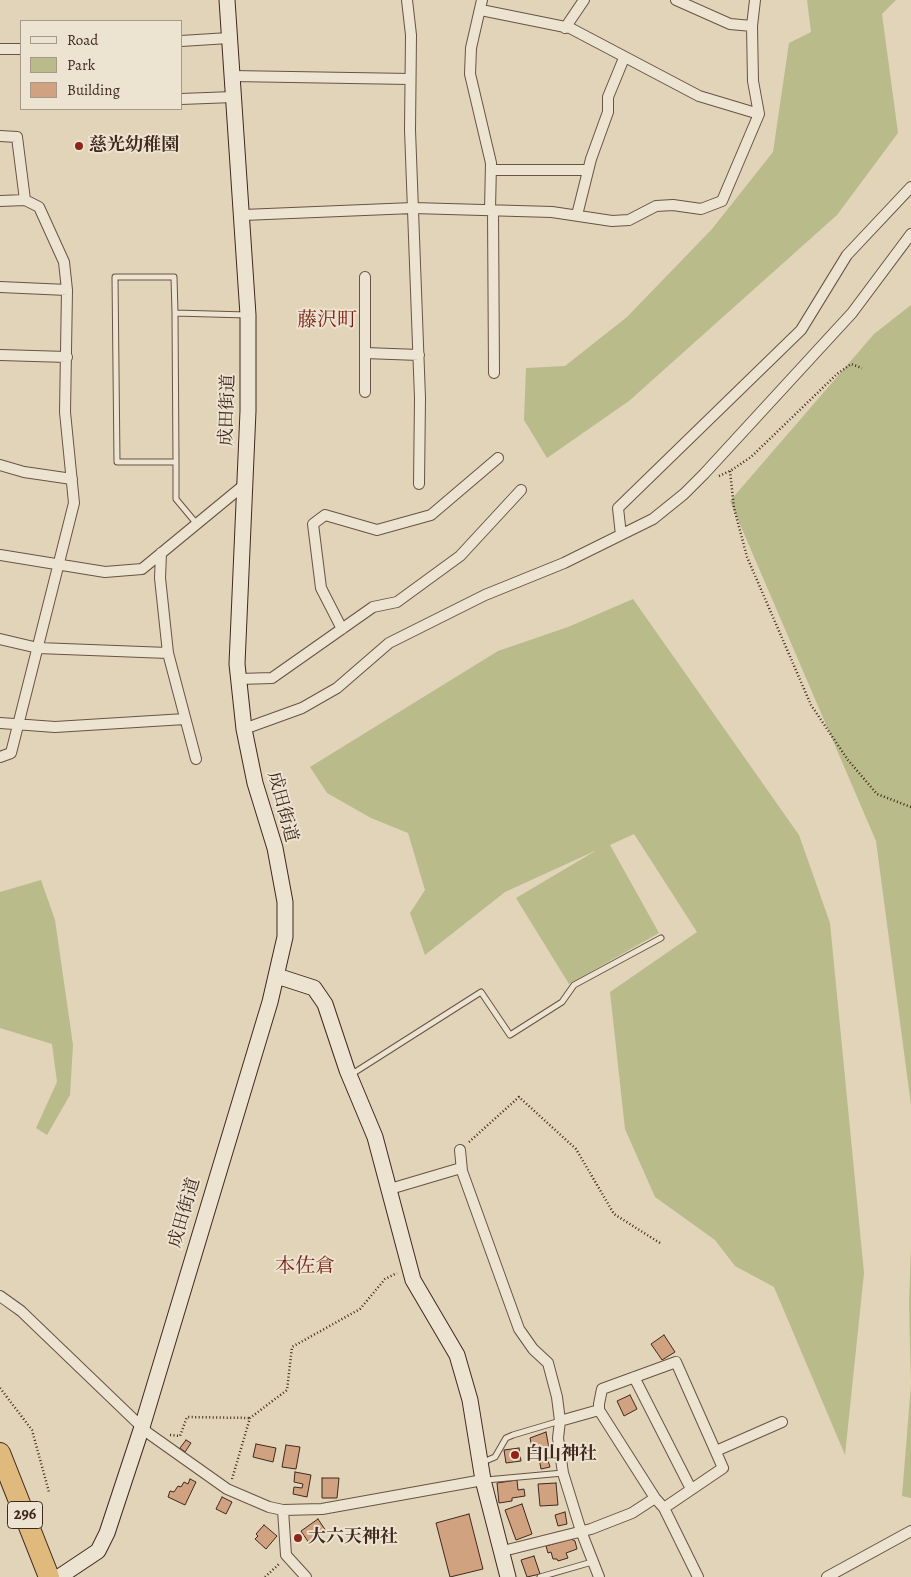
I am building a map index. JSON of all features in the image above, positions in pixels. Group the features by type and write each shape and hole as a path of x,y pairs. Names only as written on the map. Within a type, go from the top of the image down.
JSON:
{"highway":[{"name":"296","path":"0,1453 49,1577"}],"street":[{"name":"成田街道","path":"60,1577 98,1550 107,1533 145,1430 277,976 284,937 285,902 275,848 255,783 244,729 239,679 239,576 248,411 248,315 243,215 227,0"},
{"path":"407,0 411,35 410,79 413,208 419,355 419,484"},
{"path":"565,28 584,0"},
{"path":"676,0 687,2 730,24 752,26"},
{"path":"243,215 413,208 577,215 612,221 629,220 656,206 673,205 701,209 722,201 759,114 753,81 752,26 755,0"},
{"path":"494,373 491,170 470,74 471,48 481,5 565,28 699,96 759,114"},
{"path":"182,41 229,38"},
{"path":"0,49 20,49"},
{"path":"577,215 588,170 608,112 608,97 624,58"},
{"path":"232,76 410,79"},
{"path":"182,99 233,97"},
{"path":"0,136 17,136 24,200"},
{"path":"491,170 588,170"},
{"path":"620,535 618,508 801,330 846,255 911,187"},
{"path":"0,201 24,200 39,207 64,262 67,290 65,412 74,503 11,753 0,757"},
{"path":"244,729 302,708 337,688 390,642 485,595 564,563 653,519 684,494 704,474 852,313 911,234"},
{"path":"365,276 365,392"},
{"path":"0,287 67,290"},
{"path":"365,353 419,355"},
{"path":"0,355 67,357"},
{"path":"342,629 321,588 313,524 325,515 377,530 431,515 498,458"},
{"path":"0,465 24,472 72,479"},
{"path":"0,555 105,572 142,569 244,485"},
{"path":"239,679 272,678 373,607 397,602 460,556 522,490"},
{"path":"161,552 160,578 168,653 196,759"},
{"path":"0,639 38,648 168,653"},
{"path":"0,723 18,726 55,727 185,719"},
{"path":"277,976 314,988 325,1004 349,1076 375,1137 413,1280 457,1355 470,1400 483,1480 503,1551 508,1577"},
{"path":"460,1150 461,1168 520,1329 533,1349 548,1363 557,1397 560,1421 558,1438 563,1473 581,1531 599,1577"},
{"path":"390,1189 461,1168"},
{"path":"0,1296 22,1311 145,1430 227,1489 269,1507 283,1510 322,1509 483,1480"},
{"path":"664,1508 723,1468 676,1362 602,1389 600,1410 655,1498 664,1508 698,1577"},
{"path":"634,1377 691,1489"},
{"path":"560,1421 600,1410"},
{"path":"716,1451 782,1422"},
{"path":"503,1551 581,1531 632,1513 655,1498"},
{"path":"283,1510 286,1555 306,1577"},
{"path":"827,1577 911,1531"}],"lane":[{"path":"176,462 117,462 115,277 174,277 175,313 176,462 176,499 196,523"},
{"path":"175,313 248,315"},
{"path":"349,1076 481,992 510,1035 562,1002 574,985 660,938"},
{"path":"480,1464 495,1457 506,1438 513,1434 560,1421"},
{"path":"483,1480 490,1481 563,1473"},
{"path":"540,1577 592,1562"}],"path":[{"path":"862,368 851,364 837,374 751,457 730,471 733,504 747,557 811,704 848,760 877,794 911,807"},
{"path":"460,1150 519,1097 576,1149 614,1214 660,1243"},
{"path":"240,1482 231,1479 250,1418 287,1390 292,1347 360,1309 385,1279 410,1267"},
{"path":"0,1388 32,1430 49,1492"},
{"path":"145,1430 180,1436 187,1417 250,1418"},
{"path":"265,1577 286,1555"}],"green space":[{"path":"807,0 896,0 882,14 898,133 837,215 629,401 547,458 524,420 526,368 565,366 627,317 712,229 773,152 789,43 811,32"},
{"path":"911,305 911,1105 876,841 730,501 874,334"},
{"path":"633,599 799,835 830,923 864,1273 845,1455 774,1287 735,1266 715,1240 655,1197 625,1129 610,992 697,932 634,834 610,845 659,933 569,984 516,898 597,850 505,892 425,955 410,913 425,890 408,833 371,818 327,793 310,767 498,651 568,627"},
{"path":"41,880 55,920 73,1045 70,1095 47,1135 36,1128 57,1082 52,1044 0,1028 0,892"},
{"path":"911,1247 911,1384 909,1304"},
{"path":"911,1384 911,1498 902,1496"}],"building":[{"path":"664,1335 675,1352 662,1360 651,1344"},
{"path":"630,1395 637,1409 624,1416 617,1401"},
{"path":"546,1432 549,1448 533,1451 530,1438"},
{"path":"186,1440 191,1443 185,1452 180,1448"},
{"path":"256,1444 276,1448 273,1462 253,1457"},
{"path":"286,1445 300,1447 296,1469 282,1467"},
{"path":"519,1448 521,1461 506,1463 504,1450"},
{"path":"547,1457 550,1467 541,1469 539,1458"},
{"path":"295,1472 311,1475 307,1497 293,1494 294,1487 302,1488 303,1484 294,1482"},
{"path":"322,1478 339,1478 337,1498 322,1498"},
{"path":"190,1479 196,1482 185,1505 168,1497 170,1491 174,1492 184,1482 188,1484"},
{"path":"517,1480 518,1490 524,1489 525,1496 499,1503 497,1483"},
{"path":"556,1483 558,1505 540,1506 538,1484"},
{"path":"222,1497 232,1502 226,1514 216,1509"},
{"path":"522,1504 532,1534 516,1540 505,1510"},
{"path":"565,1512 567,1524 558,1526 555,1515"},
{"path":"469,1514 483,1569 450,1577 436,1523"},
{"path":"318,1519 326,1531 309,1543 301,1531"},
{"path":"264,1525 277,1536 266,1549 255,1539 258,1536 256,1534"},
{"path":"571,1539 575,1541 577,1549 566,1553 568,1558 558,1561 553,1559 551,1552 548,1553 546,1546"},
{"path":"534,1556 540,1574 527,1577 521,1560"}],"place":[{"name":"慈光幼稚園","path":"79,146"},
{"name":"白山神社","path":"515,1455"},
{"name":"大六天神社","path":"298,1538"}],"district":[{"name":"藤沢町","path":"327,321"},
{"name":"本佐倉","path":"305,1267"}]}
